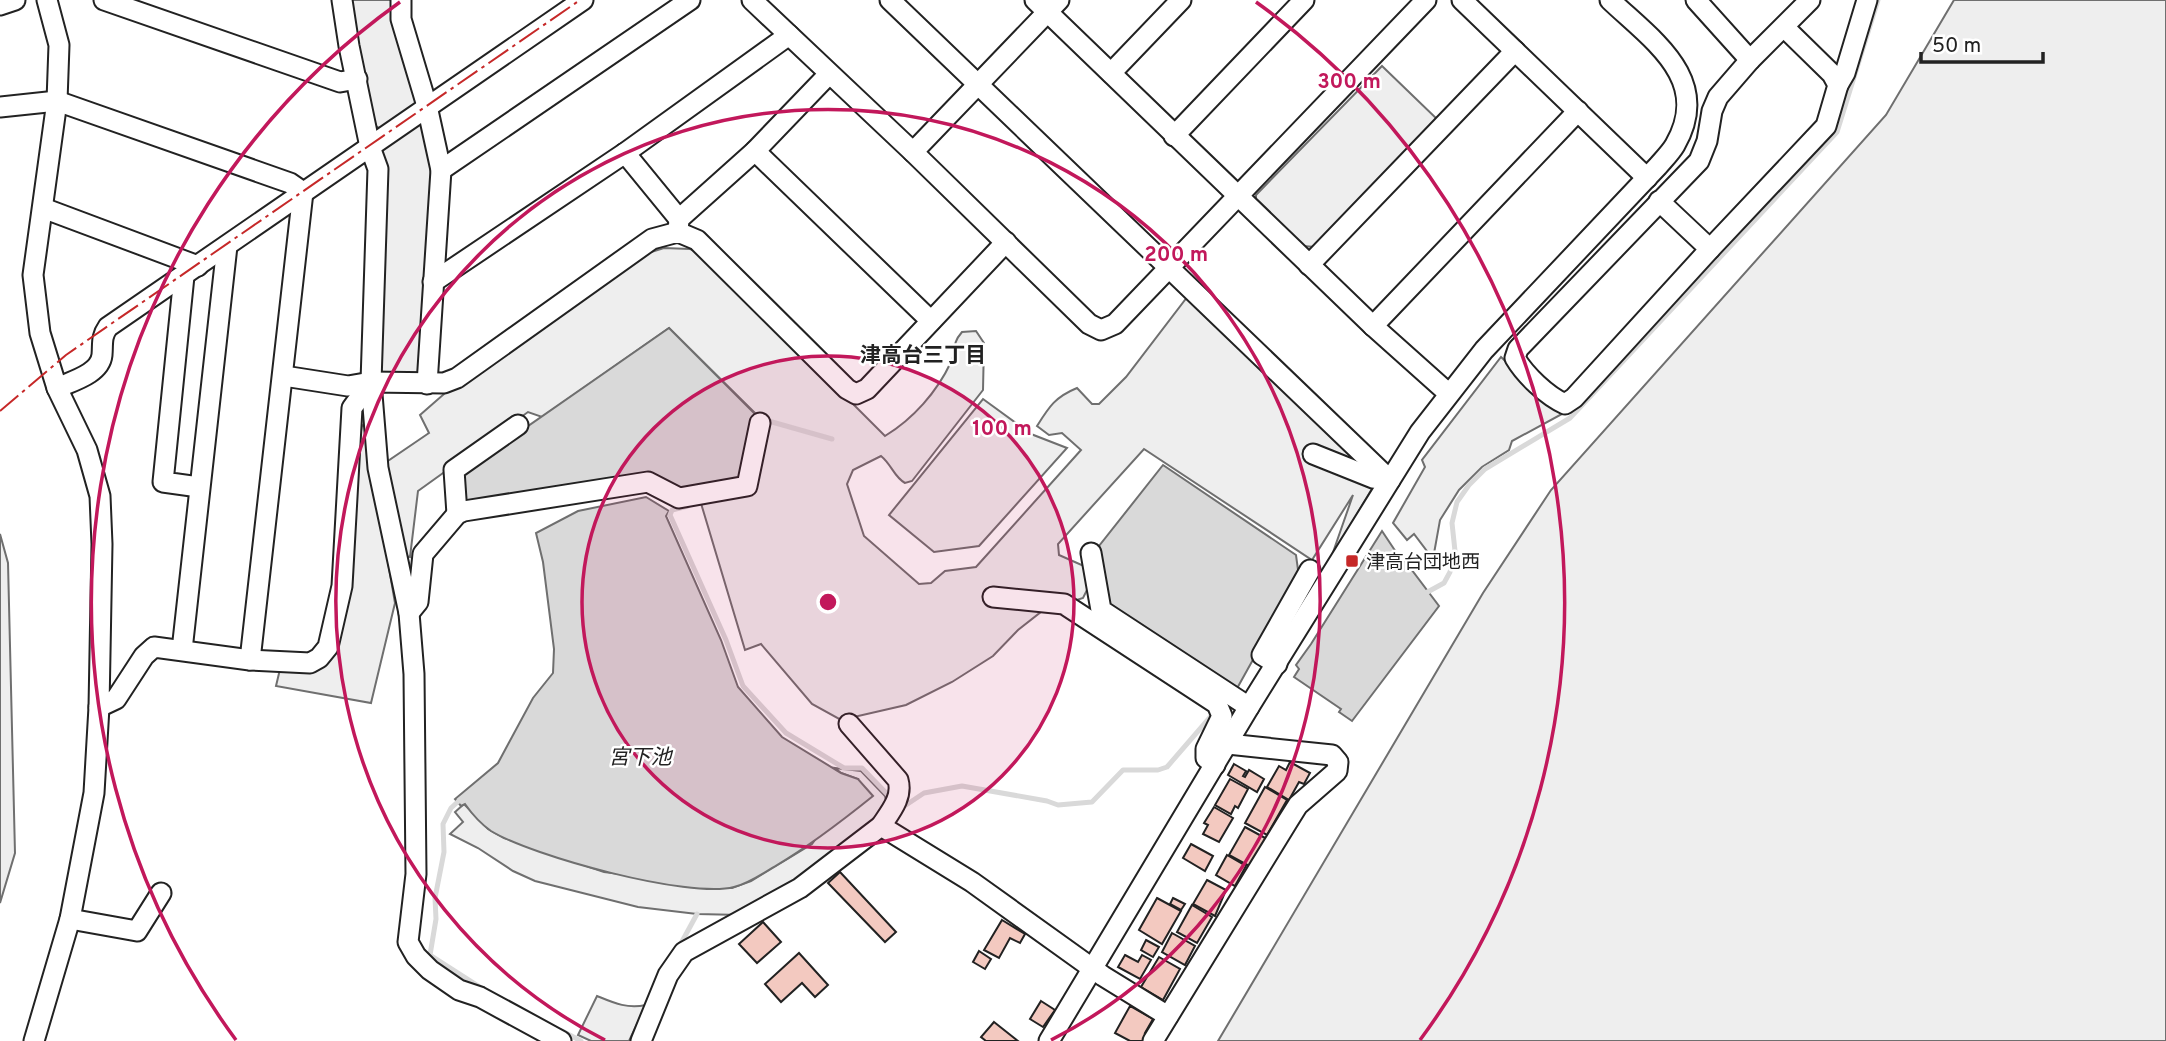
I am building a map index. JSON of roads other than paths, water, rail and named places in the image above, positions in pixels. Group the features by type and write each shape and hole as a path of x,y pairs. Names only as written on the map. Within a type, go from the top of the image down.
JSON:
{"street":[{"path":"0,5 15,0"},
{"path":"34,1041 70,919 94,793 99,707 102,544 100,496 87,450 57,388 40,333 33,275 57,101 59,45 47,0"},
{"path":"104,0 340,82 357,79"},
{"path":"342,0 370,147 378,169 371,382 378,468 409,613 414,674 416,874 408,942 416,956 430,970 459,990 480,998 561,1041"},
{"path":"57,388 96,369 102,359 102,335 108,327 583,0"},
{"path":"441,170 690,0"},
{"path":"752,0 1089,324 1101,330 1115,324 1426,0"},
{"path":"890,0 1390,480"},
{"path":"1111,73 1181,0"},
{"path":"1174,136 1304,0"},
{"path":"1462,0 1647,178"},
{"path":"1049,1041 1249,707 1420,432 1448,393 1531,298 1647,178 1675,145 1684,123 1687,101 1684,78 1670,58 1610,0"},
{"path":"1696,0 1750,60"},
{"path":"1810,0 1750,60 1718,97 1699,161 1518,349 1515,358 1519,365 1554,399 1565,404 1574,398 1826,126 1867,0"},
{"path":"402,1 401,19 428,106 441,170 427,384"},
{"path":"913,152 978,86 1047,4 1174,136 1373,326 1448,393"},
{"path":"1784,27 1832,74 1838,85"},
{"path":"432,282 625,153 789,35"},
{"path":"1309,265 1515,51"},
{"path":"284,376 348,386 371,382 444,383 457,378 652,239 678,225 755,151 829,74"},
{"path":"0,107 57,101 290,183 303,192"},
{"path":"1373,326 1578,111"},
{"path":"755,151 931,321"},
{"path":"625,153 678,225 697,240 847,389 856,394 867,390 1006,242"},
{"path":"250,660 303,192"},
{"path":"1659,201 1710,249"},
{"path":"43,208 191,271"},
{"path":"182,650 228,246"},
{"path":"191,271 163,482 199,487"},
{"path":"99,707 116,699 144,656 154,647 250,660 310,663 319,658 328,647 342,586 352,408 371,382"},
{"path":"409,613 418,602 424,554 457,514 648,482 679,498 747,486 760,424"},
{"path":"457,514 454,470 518,425"},
{"path":"1313,454 1373,478 1390,480"},
{"path":"1091,553 1101,610 1249,707"},
{"path":"1277,664 1262,655 1310,570"},
{"path":"993,597 1064,604 1217,705 1223,716 1206,749 1206,758 1215,765"},
{"path":"641,1041 668,975 684,952 800,888 886,829 901,789 898,780 849,724"},
{"path":"1153,1041 1298,805 1337,771 1338,762 1332,755 1228,744"},
{"path":"886,829 972,882 1093,969 1168,1016"},
{"path":"70,919 137,931 161,894"}],"water":[{"path":"669,328 755,414 744,481 676,491 651,477 462,504 459,474"},
{"path":"1163,465 1296,555 1299,577 1235,692 1110,608 1099,546"},
{"name":"宮下池","path":"646,497 669,511 666,516 721,640 738,687 782,737 841,773 858,779 873,796 802,849 746,883 734,887 683,887 574,863 511,841 491,831 465,804 461,806 455,799 498,763 533,698 553,673 554,649 543,562 536,533 578,511"},
{"path":"1382,531 1402,561 1405,561 1439,606 1352,721 1339,712 1341,709 1294,677 1299,669 1296,665"}],"waterway":[{"path":"1422,595 1444,583 1450,572 1455,551 1452,523 1457,502 1469,485 1485,469 1570,418 1837,132 1878,0"},
{"path":"765,420 832,439"},
{"path":"687,503 688,506 672,510 670,515 726,640 743,686 786,733 844,768 862,768 891,798"},
{"path":"900,809 924,793 962,786 1058,805 1092,802 1123,770 1158,770 1167,767 1212,715"},
{"path":"462,798 451,808 443,824 444,852 435,898 436,919 430,955 483,989"},
{"path":"679,947 697,914"},
{"path":"562,1031 581,1041"}],"place":[{"name":"津高台団地西","path":"1352,561"}],"district":[{"name":"津高台三丁目","path":"923,355"}]}
